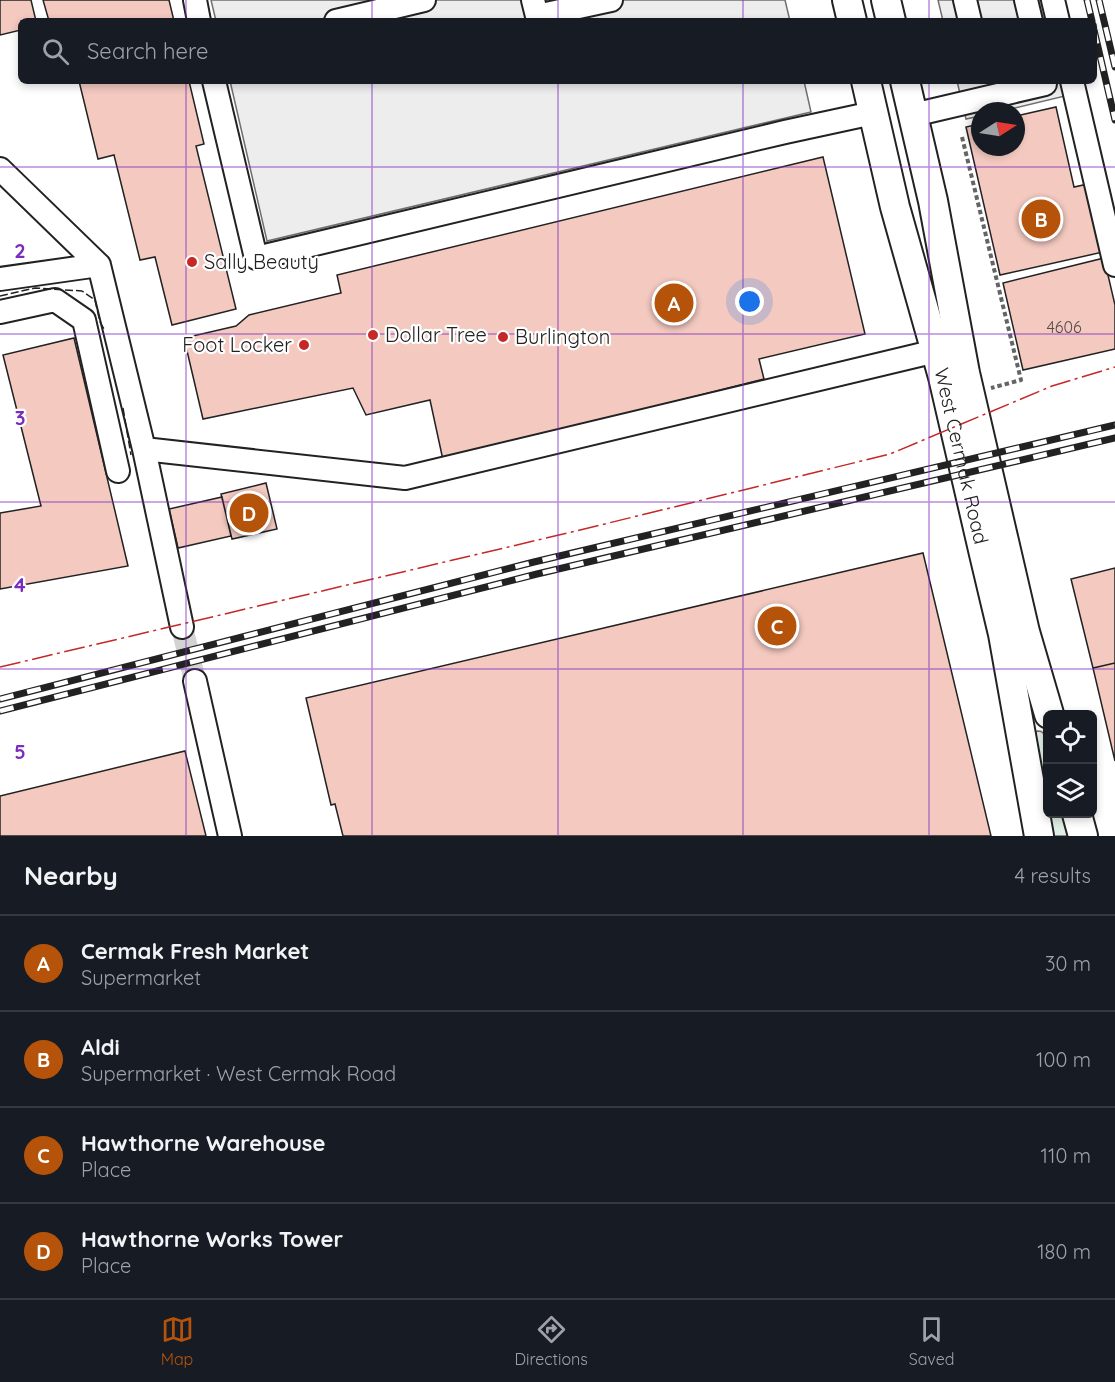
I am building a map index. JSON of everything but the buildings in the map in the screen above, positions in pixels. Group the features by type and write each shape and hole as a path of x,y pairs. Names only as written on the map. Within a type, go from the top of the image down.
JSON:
{"main road":[{"path":"847,0 851,18"},
{"path":"886,0 890,18"},
{"name":"West Cermak Road","path":"867,84 895,207 943,377 1003,633 1039,836"},
{"name":"West Cermak Road","path":"906,84 933,201 965,373 1025,632 1048,710"},
{"path":"1078,818 1083,836"}],"lane":[{"path":"195,0 199,18"},
{"path":"349,18 424,0"},
{"path":"533,0 537,16 611,0"},
{"path":"965,0 969,18"},
{"path":"1026,0 1029,18"},
{"path":"1053,0 1057,18"},
{"path":"215,84 256,258 873,113"},
{"path":"913,115 986,89 1045,84"},
{"path":"1073,84 1115,265"},
{"path":"0,169 99,265 144,449 182,627"},
{"path":"0,279 99,265"},
{"path":"0,312 55,300 84,320 118,471"},
{"path":"144,449 405,478 936,351"},
{"path":"195,681 230,836"}],"path":[{"path":"962,137 1021,380 984,390"}],"green space":[{"path":"1037,731 1043,734 1043,789 1033,737"},
{"path":"1049,818 1067,818 1072,836 1052,836"}],"shaded area":[{"path":"211,0 785,0 789,18 215,18"},
{"path":"938,0 1042,0 1046,18 942,18"},
{"path":"231,84 805,84 811,112 267,241"},
{"path":"958,84 1063,84 1065,96 1025,106 1025,102 971,102 971,118 966,119"}],"tunnel":[{"path":"182,627 195,681"}],"railway":[{"path":"1087,0 1091,18"},
{"path":"1099,0 1115,67"},
{"path":"1097,43 1115,120"},
{"path":"0,699 534,562 1115,425"},
{"path":"0,711 537,574 1115,438"}],"fence":[{"path":"0,296 35,288 82,291 95,300 104,329"},
{"path":"123,408 131,455"}],"power":[{"path":"0,667 576,531 890,454 1052,386 1115,367"}],"place":[{"name":"Aldi","path":"1041,219"},
{"name":"Sally Beauty","path":"192,262"},
{"name":"Cermak Fresh Market","path":"674,303"},
{"name":"Dollar Tree","path":"373,335"},
{"name":"Burlington","path":"503,337"},
{"name":"Foot Locker","path":"304,345"},
{"name":"Hawthorne Works Tower","path":"249,513"},
{"name":"Hawthorne Warehouse","path":"777,626"}]}
